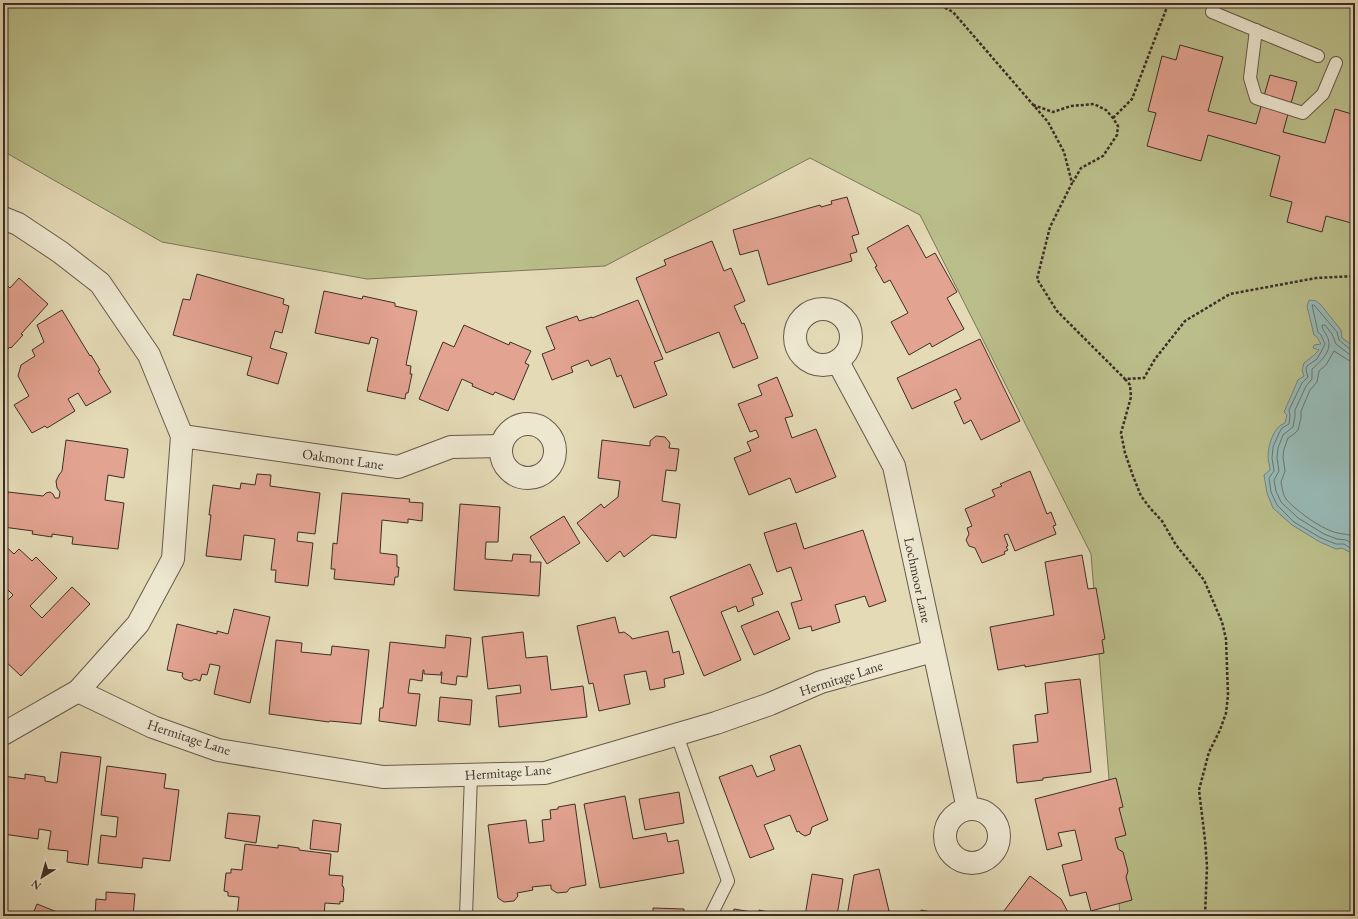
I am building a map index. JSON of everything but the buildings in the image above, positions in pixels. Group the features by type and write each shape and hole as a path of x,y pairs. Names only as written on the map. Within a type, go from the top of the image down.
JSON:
{"street":[{"path":"3,218 18,224 60,252 100,283 149,355 182,436 173,560 138,624 78,691 3,734"},
{"name":"Lochmoor Lane","path":"838,362 894,466 968,809"},
{"name":"Oakmont Lane","path":"182,436 398,466 451,446 501,446"},
{"name":"Hermitage Lane","path":"78,691 153,727 218,750 383,778 545,773 716,723 770,704 821,682 933,651"}],"lane":[{"path":"1215,3 1212,12 1318,56"},
{"path":"1256,30 1250,78 1256,98 1303,113 1323,94 1336,63"},
{"path":"677,735 728,880 712,913"},
{"path":"466,916 471,775"}],"path":[{"path":"936,3 953,12 1048,122 1064,152 1072,183"},
{"path":"1113,118 1132,99 1167,7"},
{"path":"1032,104 1053,112 1071,106 1094,104 1106,110 1118,126 1117,135 1103,156 1081,168 1072,183 1050,227 1038,278 1057,311 1130,385 1131,397 1121,433 1125,453 1133,476 1141,496 1162,521 1176,545 1204,580 1222,622 1226,639 1228,695 1226,713 1220,730 1209,752 1199,790 1207,866 1205,916"},
{"path":"1125,379 1144,378 1155,359 1185,321 1230,294 1316,278 1355,276"}],"green space":[{"path":"3,3 1355,3 1355,916 1120,916 1091,554 920,215 810,158 605,266 367,279 162,242 3,151"}],"water":[{"path":"1309,300 1316,301 1321,305 1341,330 1342,338 1355,347 1355,555 1342,548 1336,549 1320,542 1292,525 1273,508 1267,493 1264,475 1270,470 1268,453 1270,442 1277,428 1285,423 1287,415 1284,412 1298,380 1304,376 1302,370 1304,363 1319,350 1313,348 1314,345 1321,344 1314,335 1307,306"}]}
